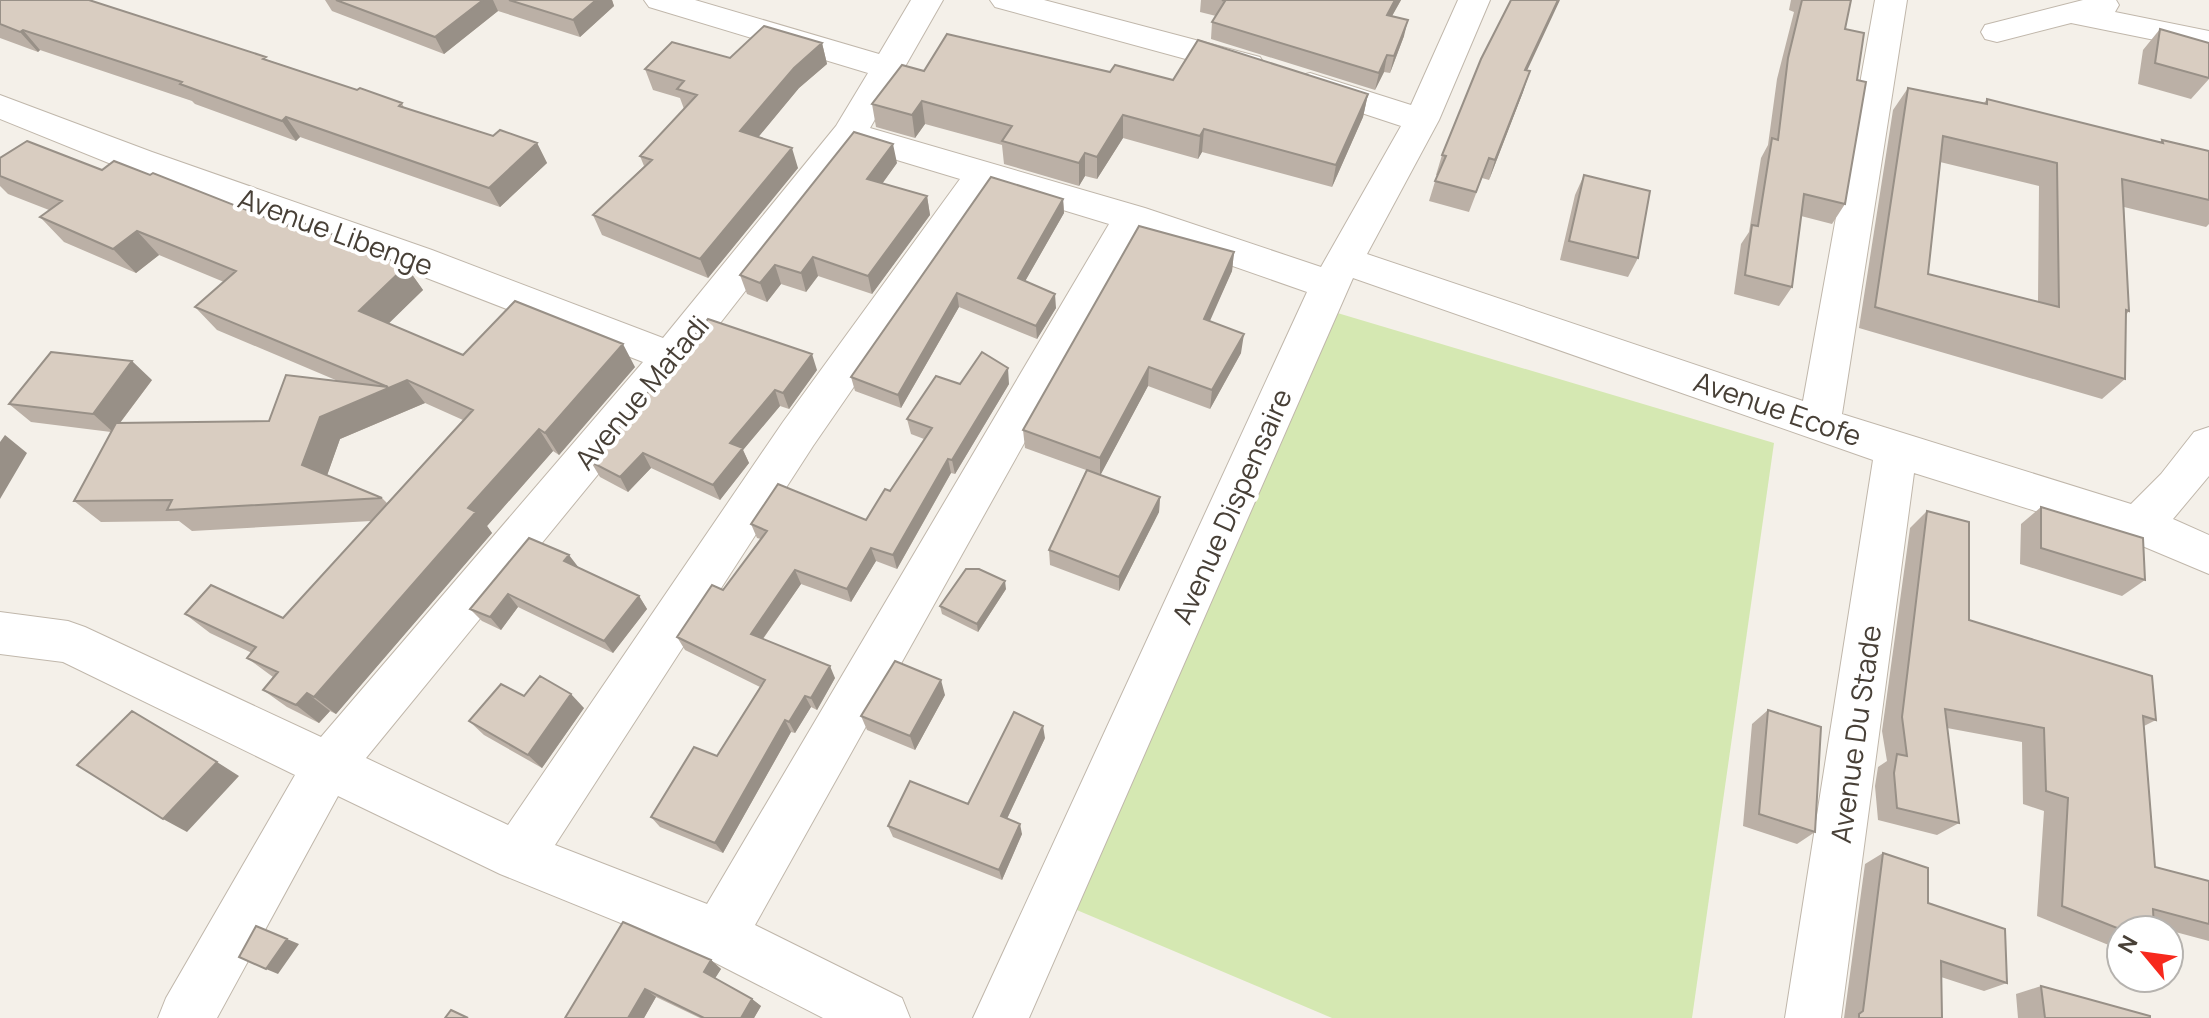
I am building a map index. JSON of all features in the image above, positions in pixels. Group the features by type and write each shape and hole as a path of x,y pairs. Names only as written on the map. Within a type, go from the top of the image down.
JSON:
{"street":[{"path":"660,0 886,67"},
{"name":"Avenue Matadi","path":"186,1018 328,766 671,357 849,134 927,0"},
{"path":"1006,0 1279,74 1422,120"},
{"name":"Avenue Dispensaire","path":"1001,1018 1338,273 1422,120 1474,0"},
{"path":"1820,421 1891,0"},
{"path":"1997,32 2120,0"},
{"path":"2075,14 2209,41"},
{"name":"Avenue Libenge","path":"3,109 139,161 419,260 671,357"},
{"path":"33,156 67,132"},
{"name":"Avenue Ecofe","path":"849,134 1132,217 1338,273 1820,421 1896,450 2139,525 2209,555"},
{"path":"518,856 798,434 983,173"},
{"path":"719,936 1132,217"},
{"path":"2139,525 2176,487 2209,444"},
{"name":"Avenue Du Stade","path":"1813,1018 1896,450"},
{"path":"0,633 68,642 518,856 719,936 882,1018"}],"green space":[{"path":"1324,309 1774,443 1692,1018 1332,1018 1072,908"}],"building":[{"path":"0,0 89,0 357,90 360,88 402,103 399,106 493,136 500,130 537,143 489,188 286,117 282,121 180,84 182,82 23,30 20,32 0,24"},
{"path":"336,0 483,0 435,37"},
{"path":"509,0 596,0 573,20"},
{"path":"1222,0 1395,0 1387,15 1408,20 1394,56 1387,55 1379,73 1212,22 1225,1"},
{"path":"1511,0 1558,0 1525,70 1530,71 1495,160 1489,158 1476,192 1435,181 1446,156 1442,155 1481,59"},
{"path":"1802,0 1851,0 1845,29 1864,33 1857,80 1866,82 1845,204 1804,194 1792,287 1745,275 1752,225 1758,226 1772,138 1778,140 1788,58"},
{"path":"764,26 822,43 794,68 740,131 792,148 700,259 593,215 652,160 640,156 697,95 677,89 684,81 645,69 672,42 730,58"},
{"path":"2160,29 2209,43 2209,78 2155,63"},
{"path":"947,34 1110,72 1115,65 1173,80 1198,40 1368,94 1336,165 1204,129 1200,136 1123,115 1097,157 1085,153 1079,163 1002,141 1012,126 922,101 912,115 872,104 902,65 924,71"},
{"path":"1908,88 1987,104 1987,99 2163,143 2162,140 2209,151 2209,200 2122,179 2129,311 2126,310 2125,379 1875,307","holes":["1943,136 2057,163 2059,307 1928,274"]},
{"path":"854,132 893,144 867,179 927,196 868,276 813,257 801,273 775,265 760,283 740,275"},
{"path":"27,141 102,170 114,161 150,175 153,173 287,226 295,220 337,236 334,239 406,266 359,311 463,355 515,301 623,344 545,433 539,429 468,508 476,512 314,697 307,693 296,705 263,690 278,672 247,658 256,647 185,614 211,585 283,618 473,410 407,380 320,417 302,465 382,498 167,510 172,500 74,501 116,423 269,421 286,375 388,387 195,307 236,271 137,231 113,249 40,217 62,201 0,176 0,158"},
{"path":"1584,175 1650,191 1638,258 1569,241"},
{"path":"991,177 1063,199 1018,278 1055,294 1036,326 957,293 898,395 851,377"},
{"path":"1139,226 1234,252 1204,319 1244,334 1212,390 1149,367 1100,458 1023,430"},
{"path":"708,319 812,354 783,393 775,390 730,443 743,448 713,485 643,453 620,477 591,462"},
{"path":"51,352 132,361 93,414 9,404"},
{"path":"982,352 1008,368 952,460 948,459 893,555 871,548 847,589 795,570 751,634 830,666 811,698 805,696 789,722 785,720 715,843 651,817 694,747 717,756 765,680 677,637 712,585 723,590 767,531 751,524 778,484 866,520 885,489 890,491 932,428 907,419 936,376 960,384"},
{"path":"1087,470 1160,497 1119,577 1049,550"},
{"path":"2041,507 2143,538 2145,580 2041,548"},
{"path":"1927,511 1969,522 1969,620 2152,676 2156,720 2143,716 2155,867 2209,881 2209,924 2185,918 2185,914 2153,909 2153,914 2105,914 2105,923 2062,906 2068,798 2046,791 2044,728 1945,709 1959,823 1897,808 1894,773 1897,754 1907,756 1902,717"},
{"path":"529,538 569,555 564,561 639,596 604,641 508,594 490,617 470,609"},
{"path":"966,569 979,569 1005,581 977,624 940,606"},
{"path":"895,661 941,680 910,736 861,716"},
{"path":"540,676 571,694 528,755 469,721 501,684 524,696"},
{"path":"1768,710 1821,727 1815,832 1759,814"},
{"path":"132,711 217,762 163,819 77,765"},
{"path":"1014,712 1043,726 1001,816 1020,824 999,870 888,826 910,781 968,804"},
{"path":"1883,853 1928,868 1928,903 2005,929 2007,983 1941,961 1942,1018 1859,1018 1863,1011"},
{"path":"623,922 711,960 704,972 752,999 741,1018 704,1018 645,989 628,1018 565,1018"},
{"path":"256,926 287,939 266,969 239,957"},
{"path":"2041,986 2150,1016 2150,1018 2045,1018"},
{"path":"451,1010 468,1018 445,1018"}]}
